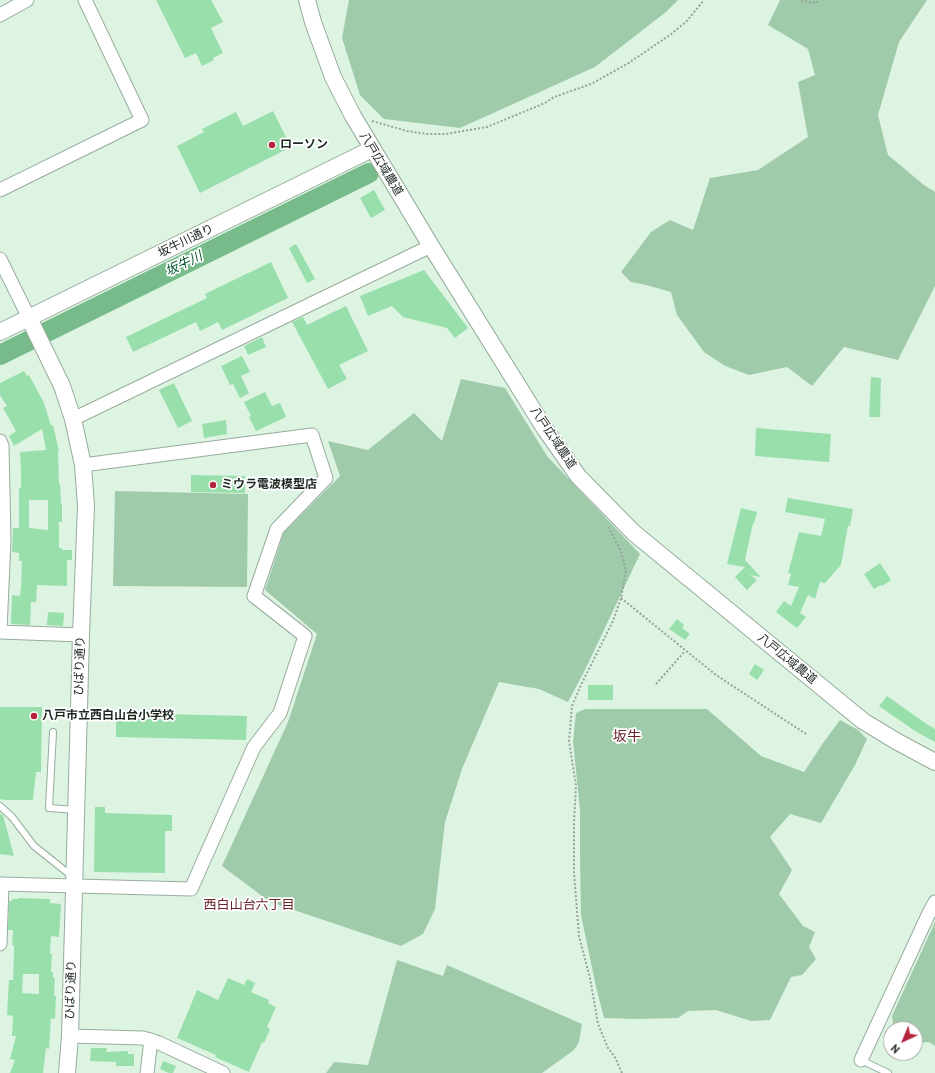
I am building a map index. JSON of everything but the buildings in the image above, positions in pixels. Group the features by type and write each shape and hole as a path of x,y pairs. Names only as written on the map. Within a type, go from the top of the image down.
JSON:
{"street":[{"path":"0,15 27,0"},
{"path":"0,190 142,120 85,0"},
{"name":"八戸広域農道","path":"307,0 313,22 333,77 353,116 431,246 545,429 578,476 634,533 863,721 935,762"},
{"name":"坂牛川通り","path":"0,332 31,322 372,149"},
{"path":"74,419 431,246"},
{"path":"0,259 31,322"},
{"name":"ひばり通り","path":"31,322 62,386 74,419 83,465 86,506 70,1036 67,1073"},
{"path":"0,944 1,884 74,882 191,889 254,747 280,713 305,636 254,596 277,529 326,478 312,435 83,465"},
{"path":"1,444 2,540 0,631 81,635"},
{"path":"861,1060 928,912 935,902"},
{"path":"70,1036 143,1038 151,1040 223,1073"},
{"path":"147,1073 151,1040"}],"lane":[{"path":"52,732 49,808 76,810"},
{"path":"0,806 12,817 34,846 74,882"},
{"path":"861,1060 888,1073"}],"path":[{"path":"353,116 406,132 427,134 446,134 487,127 545,103 554,97 590,84 627,64 670,35 686,22 704,0"},
{"path":"801,0 803,2 816,3 819,0"},
{"path":"603,502 608,527 621,551 626,571 621,598 614,621 572,706 569,741 576,786 574,873 578,936 590,978 598,1024 608,1048 615,1057 622,1073"},
{"path":"621,598 716,675 806,734"},
{"path":"656,684 685,651"}],"green space":[{"path":"349,0 678,0 666,12 595,67 460,128 384,119 360,95 342,38"},
{"path":"780,0 927,0 899,42 878,115 888,155 924,185 935,192 935,286 898,360 844,347 812,386 787,367 749,375 725,366 704,352 677,315 671,292 631,282 621,272 651,232 670,220 693,230 710,178 758,170 808,137 798,82 815,75 808,49 768,25"},
{"path":"461,379 505,388 547,456 640,554 584,672 568,702 539,689 499,682 462,769 445,822 435,909 423,934 401,946 270,902 222,866 288,722 317,634 265,590 284,532 340,476 328,441 368,450 414,413 442,441"},
{"path":"115,491 248,494 247,587 113,586"},
{"path":"585,709 707,709 761,756 804,772 840,720 858,730 867,739 855,765 821,823 790,814 770,837 792,870 779,894 803,926 815,932 809,947 816,959 802,975 791,977 770,1020 751,1021 716,1010 688,1011 678,1018 604,1018 581,915 580,811 573,741 576,713"},
{"path":"935,922 935,1046 929,1042 923,1042 923,1021 893,1021 892,1016"},
{"path":"397,960 443,976 447,965 582,1024 579,1042 574,1050 542,1073 326,1073 334,1062 368,1065"}],"waterway":[{"name":"坂牛川","path":"0,355 369,173"}],"place":[{"name":"ローソン","path":"272,145"},
{"name":"ミウラ電波模型店","path":"213,485"},
{"name":"八戸市立西白山台小学校","path":"34,716"}],"district":[{"name":"坂牛","path":"627,737"},
{"name":"西白山台六丁目","path":"249,905"}]}
